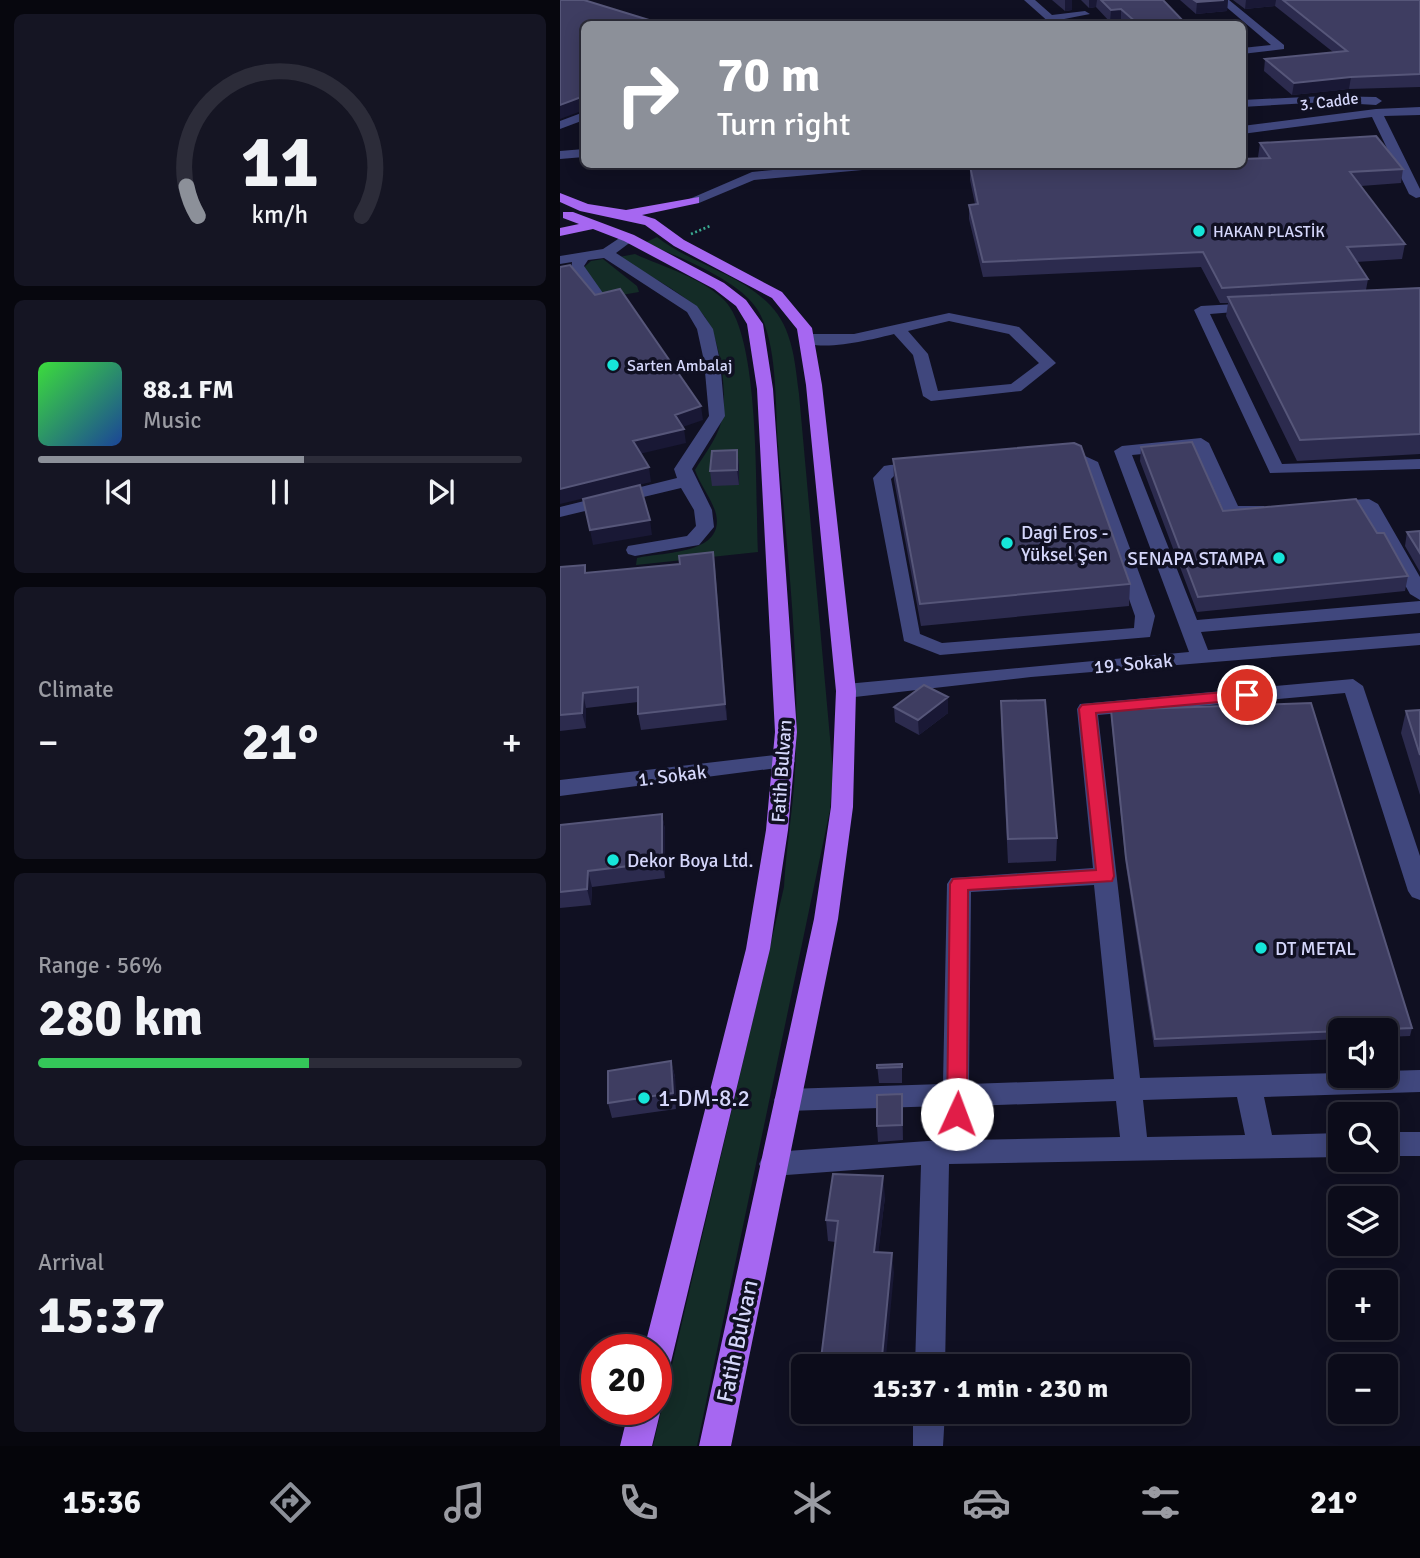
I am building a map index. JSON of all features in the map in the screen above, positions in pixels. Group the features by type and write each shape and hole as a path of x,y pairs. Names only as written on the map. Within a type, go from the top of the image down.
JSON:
{"main road":[{"path":"560,197 585,208 625,214 664,232 777,295 798,317 807,339"},
{"path":"560,232 595,225 625,214 694,200"},
{"path":"664,232 667,222 694,200"},
{"name":"Fatih Bulvarı","path":"562,216 629,238 730,293 749,311 755,324 765,389 786,732 777,830 758,948 663,1334"},
{"path":"629,238 650,232 664,232"},
{"name":"Fatih Bulvarı","path":"715,1446 826,919 842,807 846,691 807,339"},
{"path":"636,1446 641,1425"}],"street":[{"path":"1071,0 1093,21"},
{"path":"1223,0 1280,47 1246,51"},
{"path":"1031,2 1049,2"},
{"path":"1031,2 1052,21"},
{"path":"1057,21 1085,14"},
{"path":"1246,104 1420,98"},
{"name":"3. Cadde","path":"1246,129 1376,113 1420,111"},
{"path":"1376,113 1416,194 1420,194"},
{"path":"560,125 581,117"},
{"path":"560,155 581,153"},
{"path":"694,200 752,176 777,169 798,168"},
{"path":"560,260 607,254 629,238"},
{"path":"607,254 692,309 705,329 712,361 717,416 684,469 687,481 703,504 705,527 693,541 635,550"},
{"path":"582,258 577,266 578,272 603,303"},
{"path":"1269,306 1201,310 1276,469 1420,464"},
{"path":"807,339 853,339 949,317 1014,330 1048,363 1015,388 931,396 920,354 898,329"},
{"path":"1201,657 1122,451 1201,443 1232,512 1273,509"},
{"path":"1072,455 1089,462 1146,616 1143,632 1025,642 940,649 911,637 882,478 890,470 1072,455"},
{"path":"560,512 687,481"},
{"path":"1190,627 1418,607 1369,504 1314,507"},
{"name":"19. Sokak","path":"846,691 1031,671 1420,639"},
{"path":"1025,642 1031,671"},
{"path":"1135,1149 1087,709 1353,686 1420,891"},
{"name":"1. Sokak","path":"560,788 784,761"},
{"path":"931,1354 945,1152 958,1095 959,884 1106,876"},
{"path":"788,1100 1420,1080"},
{"path":"1248,1086 1261,1146"},
{"path":"1398,1144 1420,1144"},
{"path":"773,1164 945,1152 1328,1145"},
{"path":"928,1444 929,1424"}],"path":[{"path":"703,229 710,226"}],"green space":[{"path":"657,237 749,288 779,316 788,335 799,394 833,771 830,810 697,1446 653,1446 658,1425 672,1425 672,1365 784,887 795,771 796,689 774,374 764,322 748,298 736,288 706,270 644,243"},
{"path":"635,254 706,286 725,301 737,320 745,349 754,420 758,552 636,565 637,558 689,549 711,537 716,527 716,514 695,470 719,429 724,397 718,348 707,320 682,296 619,257"},
{"path":"603,259 637,286 639,292 604,298 582,269 591,261"}],"building":[{"path":"560,0 584,0 652,21 581,21 581,97 560,105"},
{"path":"1101,0 1163,0 1183,21 1135,21 1121,9 1111,10"},
{"path":"1283,0 1420,0 1420,74 1294,83 1265,59 1347,51"},
{"path":"1376,136 1403,169 1350,172 1405,244 1347,247 1368,279 1222,288 1203,252 983,262 969,205 978,204 970,168 1246,168 1246,159 1270,158 1260,143"},
{"name":"Sarten Ambalaj","path":"570,265 595,295 620,289 701,406 675,415 684,429 633,441 649,467 560,489 560,267"},
{"path":"1420,288 1420,434 1300,440 1228,297"},
{"name":"SENAPA STAMPA","path":"1192,442 1223,511 1356,499 1377,533 1384,533 1408,576 1198,597 1141,447"},
{"name":"Dagi Eros - Yüksel Şen","path":"1074,443 1081,446 1130,584 920,604 893,459"},
{"path":"737,450 737,470 710,471 712,451"},
{"path":"640,485 650,520 590,530 583,499"},
{"path":"1420,531 1420,553 1407,532"},
{"path":"713,552 725,704 638,714 638,687 583,693 582,713 560,715 560,567 585,565 585,573 680,564 679,556"},
{"path":"924,685 948,697 918,720 894,707"},
{"path":"1045,700 1057,838 1008,839 1001,701"},
{"name":"DT METAL","path":"1311,703 1412,1028 1398,1029 1398,1018 1328,1018 1328,1032 1155,1039 1126,858 1111,710"},
{"path":"1420,710 1420,755 1406,711"},
{"name":"Dekor Boya Ltd.","path":"662,814 662,862 588,871 587,889 560,892 560,825"},
{"path":"671,1061 673,1093 608,1103 608,1071"},
{"path":"902,1064 902,1067 877,1068 877,1065"},
{"path":"902,1094 902,1125 877,1126 877,1095"},
{"path":"833,1174 883,1176 874,1252 892,1253 882,1354 822,1354 838,1221 826,1220"}],"place":[{"name":"HAKAN PLASTİK","path":"1199,231"},
{"name":"Sarten Ambalaj","path":"613,365"},
{"name":"Dagi Eros - Yüksel Şen","path":"1007,543"},
{"name":"SENAPA STAMPA","path":"1279,558"},
{"name":"Dekor Boya Ltd.","path":"613,860"},
{"name":"DT METAL","path":"1261,948"},
{"name":"1-DM-8.2","path":"644,1098"}],"route":[{"path":"957,1114 959,884 1106,876 1087,709 1247,695"}]}
